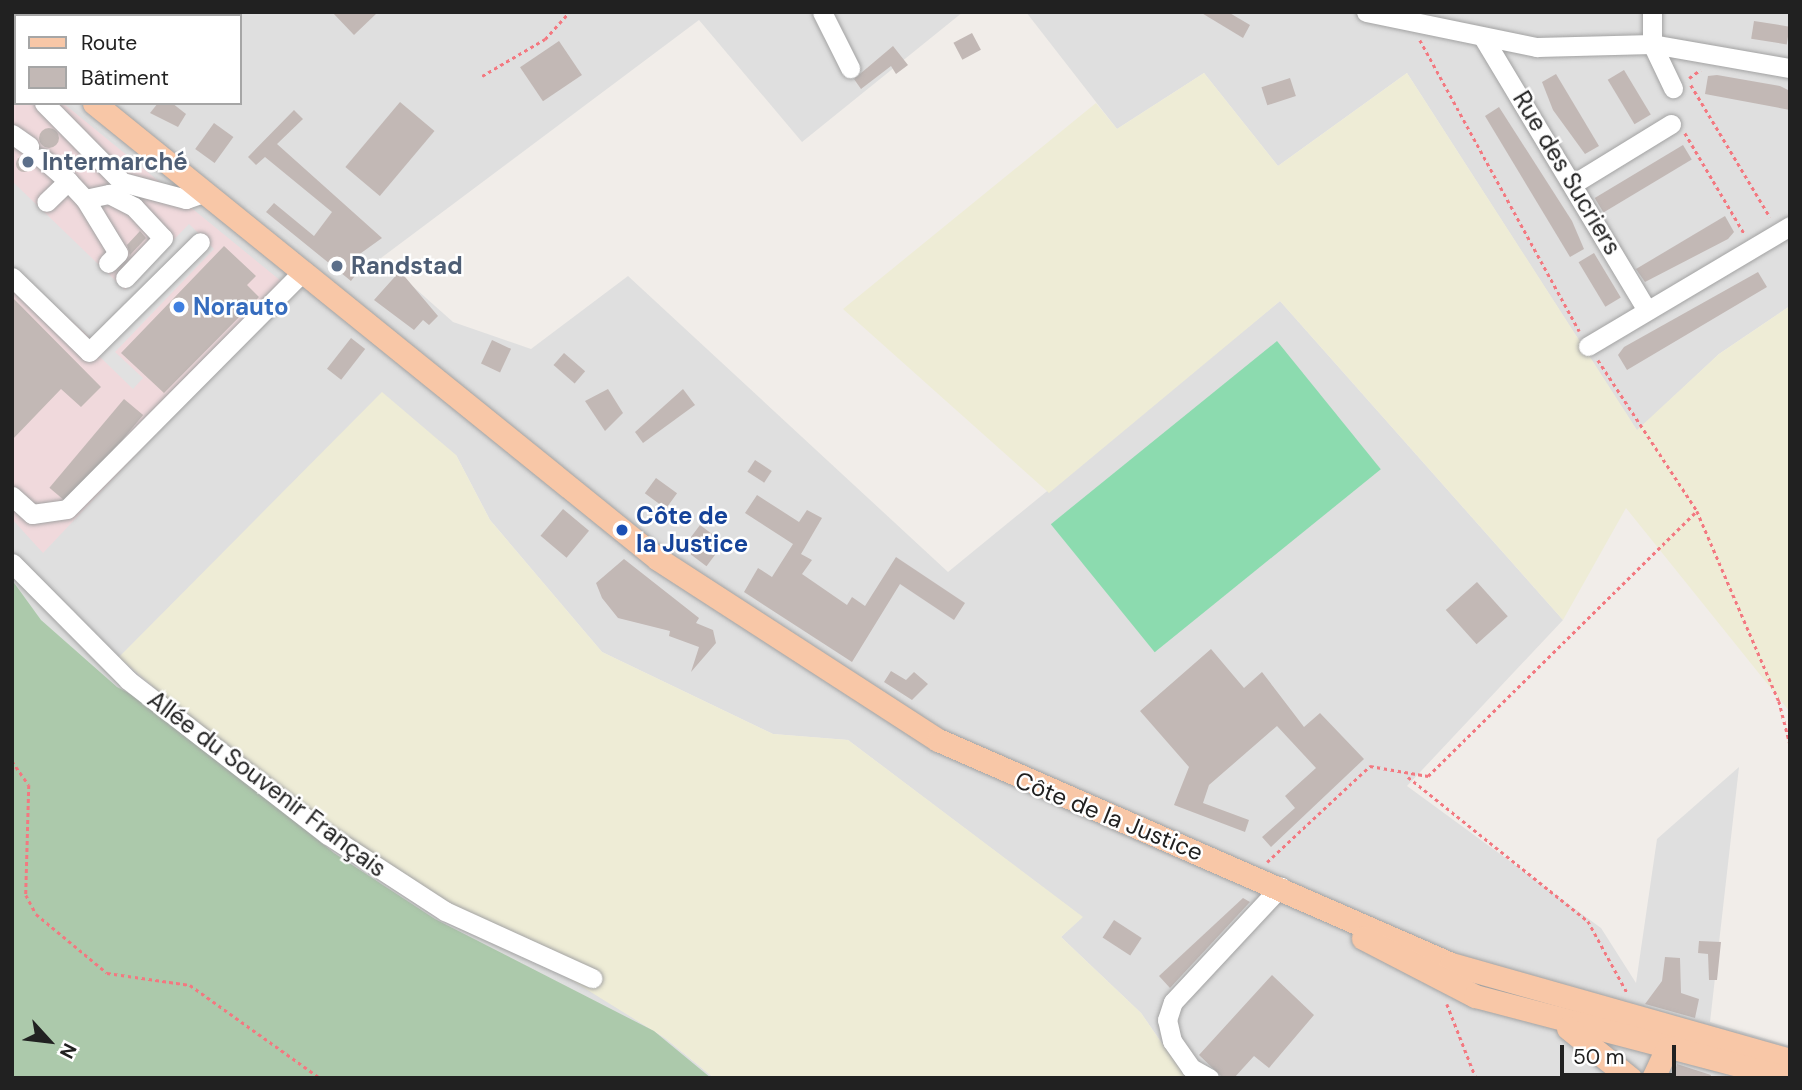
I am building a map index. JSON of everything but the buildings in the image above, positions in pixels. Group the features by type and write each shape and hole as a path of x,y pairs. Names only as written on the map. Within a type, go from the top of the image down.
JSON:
{"main road":[{"name":"Côte de la Justice","path":"96,105 729,611 970,757 1255,874 1451,964 1790,1060"},
{"name":"Côte de la Justice","path":"1285,888 1444,984 1554,1018 1788,1078"},
{"path":"1554,1018 1630,1078"},
{"path":"1653,1078 1667,1048"}],"street":[{"path":"822,12 850,68"},
{"path":"1652,12 1652,44 1680,83"},
{"path":"1375,13 1419,26 1564,50 1652,44 1790,68"},
{"name":"Rue des Sucriers","path":"1484,38 1647,310"},
{"path":"46,105 122,182 186,199 204,193"},
{"path":"1573,184 1677,127"},
{"path":"12,134 68,181 85,199 113,258 130,273 163,238 134,207 108,194 85,199"},
{"path":"46,202 68,181"},
{"path":"1588,346 1785,229"},
{"path":"12,277 89,352 200,242"},
{"path":"12,496 32,514 67,509 302,272"},
{"name":"Allée du Souvenir Français","path":"12,563 128,680 328,835 445,911 592,978"},
{"path":"1209,1078 1192,1068 1172,1041 1167,1020 1173,1002 1285,888"}],"path":[{"path":"482,76 545,39 569,12"},
{"path":"1419,26 1422,52 1588,346 1697,511 1779,701 1790,744"},
{"path":"1715,54 1680,83 1785,229"},
{"path":"1677,127 1752,248"},
{"path":"1408,777 1428,776 1697,511"},
{"path":"12,761 29,785 26,895 36,914 107,973 190,985 320,1078"},
{"path":"1255,874 1370,766 1388,766 1408,777 1588,921 1637,1017"},
{"path":"1444,984 1476,1078"}],"shaded area":[{"path":"12,12 963,12 802,142 699,20 381,258 453,322 531,349 628,276 948,572 1280,301 1563,620 1407,786 1601,928 1636,983 1657,839 1739,767 1710,1022 1790,1046 1790,1078 1186,1078 1141,1013 1061,937 1082,917 848,740 773,734 602,652 490,520 456,455 119,657 283,811 564,974 665,1038 714,1078 12,1078"},
{"path":"1026,12 1790,12 1790,306 1719,354 1637,431 1407,73 1278,166 1204,73 1117,129"},
{"path":"12,63 14,105 65,105 292,290 43,553 12,519"},
{"path":"1204,73 1278,166 1407,73 1637,430 1719,354 1790,306 1790,712 1626,508 1563,620 1280,301 1049,493 843,309 1096,103 1117,129"},
{"path":"71,105 80,105 124,141 115,143"},
{"path":"170,143 226,188 222,194 166,148"},
{"path":"129,144 161,171 157,176 129,154"},
{"path":"12,181 125,290 189,224 214,249 115,352 143,378 133,389 97,354 93,340 12,267"},
{"path":"248,205 299,246 294,251 244,210"},
{"path":"382,392 456,455 490,520 602,652 773,734 848,740 1083,917 1061,937 1141,1013 1186,1078 714,1078 665,1038 289,805 119,657"}],"green space":[{"path":"1277,341 1381,469 1155,652 1051,524"},
{"path":"12,580 41,620 117,687 146,702 334,853 435,919 654,1031 711,1078 12,1078"}],"place":[{"name":"Intermarché","path":"28,162"},
{"name":"Randstad","path":"337,266"},
{"name":"Norauto","path":"179,307"},
{"name":"Côte de la Justice","path":"622,530"}]}
